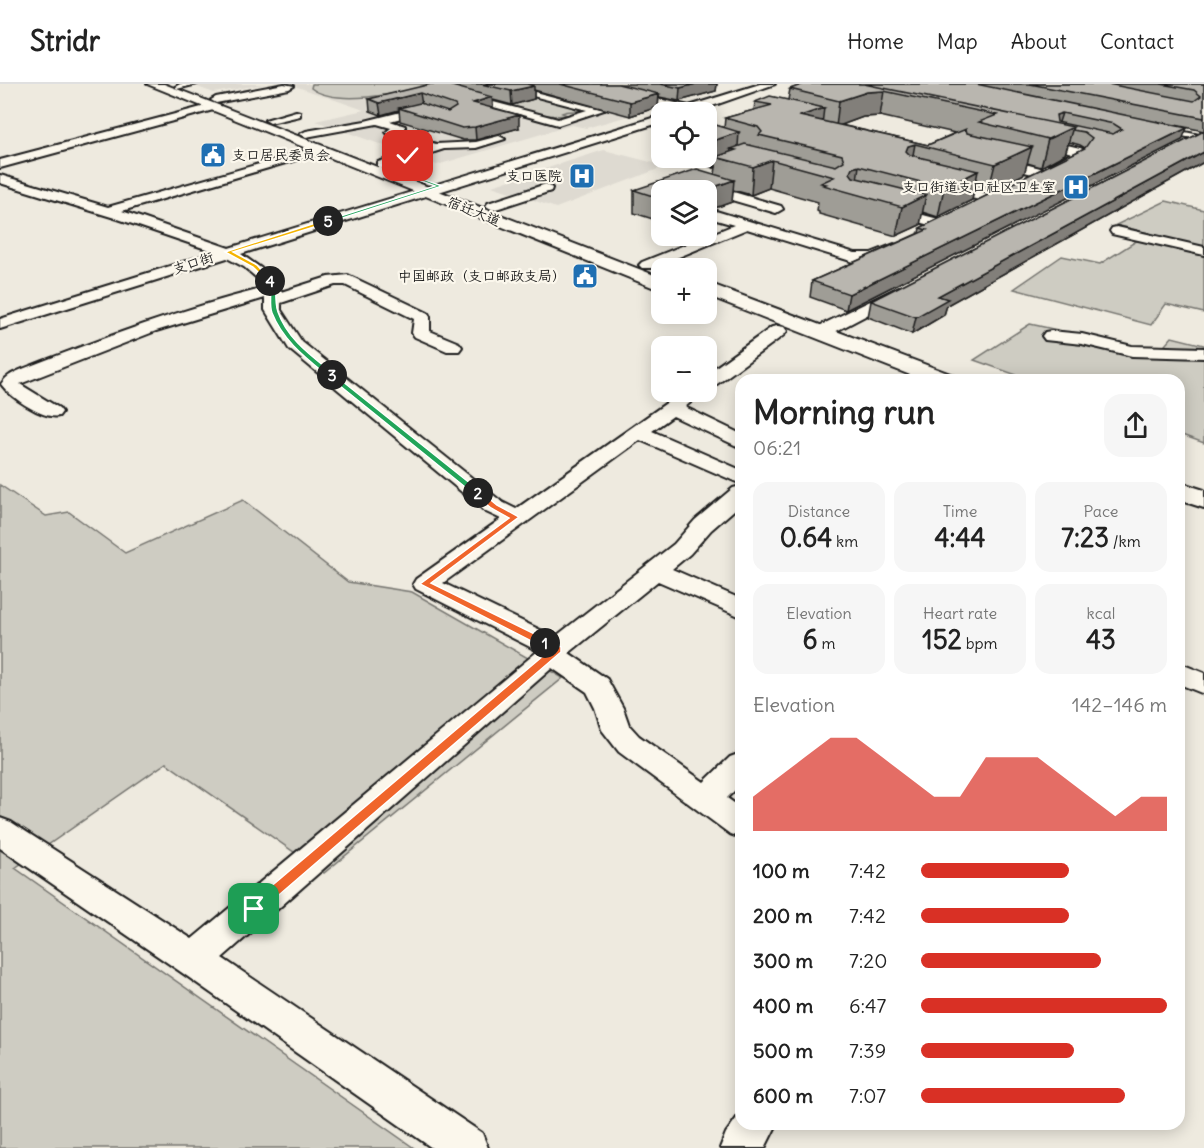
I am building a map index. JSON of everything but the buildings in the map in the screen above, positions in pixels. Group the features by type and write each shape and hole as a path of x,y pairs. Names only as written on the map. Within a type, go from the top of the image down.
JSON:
{"main road":[{"name":"宿迁大道","path":"153,84 218,96 320,150 432,189 493,206 651,267"},
{"name":"宿迁大道","path":"182,85 218,96 651,280"},
{"path":"717,292 930,374"},
{"path":"717,307 885,374"},
{"path":"1185,471 1204,478"},
{"path":"1185,492 1204,500"}],"street":[{"path":"492,84 599,110 608,121"},
{"path":"582,84 651,102"},
{"path":"714,102 770,84"},
{"path":"0,164 218,96 289,86"},
{"path":"478,86 447,93 558,122 576,117 608,121"},
{"path":"486,103 529,93"},
{"path":"306,135 421,110 441,116"},
{"path":"270,120 296,114"},
{"path":"378,121 401,128 392,132 394,135 435,148"},
{"name":"支口街","path":"0,324 432,189 608,121 639,125 651,121"},
{"path":"1143,126 1196,142"},
{"path":"1021,137 1080,151 1076,156 1023,183"},
{"path":"382,165 435,148 476,145 499,139"},
{"path":"109,211 320,150"},
{"path":"977,157 1044,172"},
{"path":"706,177 690,183 776,209"},
{"path":"0,179 109,211 228,252 255,266 273,284 273,310 295,345 494,507 515,517"},
{"path":"930,183 997,196 971,209"},
{"path":"493,206 546,188"},
{"path":"717,216 858,259 874,257 946,221 876,206"},
{"path":"675,258 746,225"},
{"path":"1118,231 1204,251"},
{"path":"52,412 10,384 13,380 31,372 213,307 334,280 348,280 422,317 421,333 453,348"},
{"path":"821,332 916,283"},
{"path":"717,374 778,331"},
{"path":"1051,336 1082,339 1132,351 1204,353"},
{"path":"680,402 515,517 425,584 555,651 597,686 609,708 616,730 629,744 735,821"},
{"path":"671,408 735,439"},
{"path":"638,432 735,475"},
{"path":"194,960 555,651 682,549 704,525 735,498"},
{"path":"655,570 735,606"},
{"path":"1185,676 1204,684"},
{"path":"706,800 735,771"},
{"path":"0,831 194,960 467,1148"},
{"path":"741,1148 753,1130"}],"shaded area":[{"path":"189,84 266,84 214,93"},
{"path":"289,84 686,84 717,91 678,102 651,102 651,110 586,128 572,125 437,165 316,121 364,110"},
{"path":"312,84 445,84 357,98 323,94 311,88"},
{"path":"531,96 580,107 584,110 562,113 567,115 560,116 524,110 502,102"},
{"name":"支口医院","path":"604,150 651,162 651,168 661,168 556,208 492,186"},
{"path":"1166,201 1204,210 1204,313 1166,304 1151,325 1014,289 1062,256 1100,264 1149,233 1116,225"},
{"path":"1030,324 1159,352 1172,337 1204,345 1204,443 1185,436 1185,374 1014,374 974,360"},
{"path":"0,485 46,516 69,512 125,553 243,500 348,582 412,592 563,678 324,873 166,763 15,868 414,1148 0,1148"}],"place":[{"name":"支口居民委员会","path":"213,155"},
{"name":"支口医院","path":"582,176"},
{"name":"支口街道支口社区卫生室","path":"1076,187"},
{"name":"中国邮政（支口邮政支局）","path":"585,276"}],"route":[{"path":"254,909 557,649 425,584 515,517 494,507 295,345 284,331 273,310 273,284 255,266 228,252 440,186 382,165 408,156"}]}
